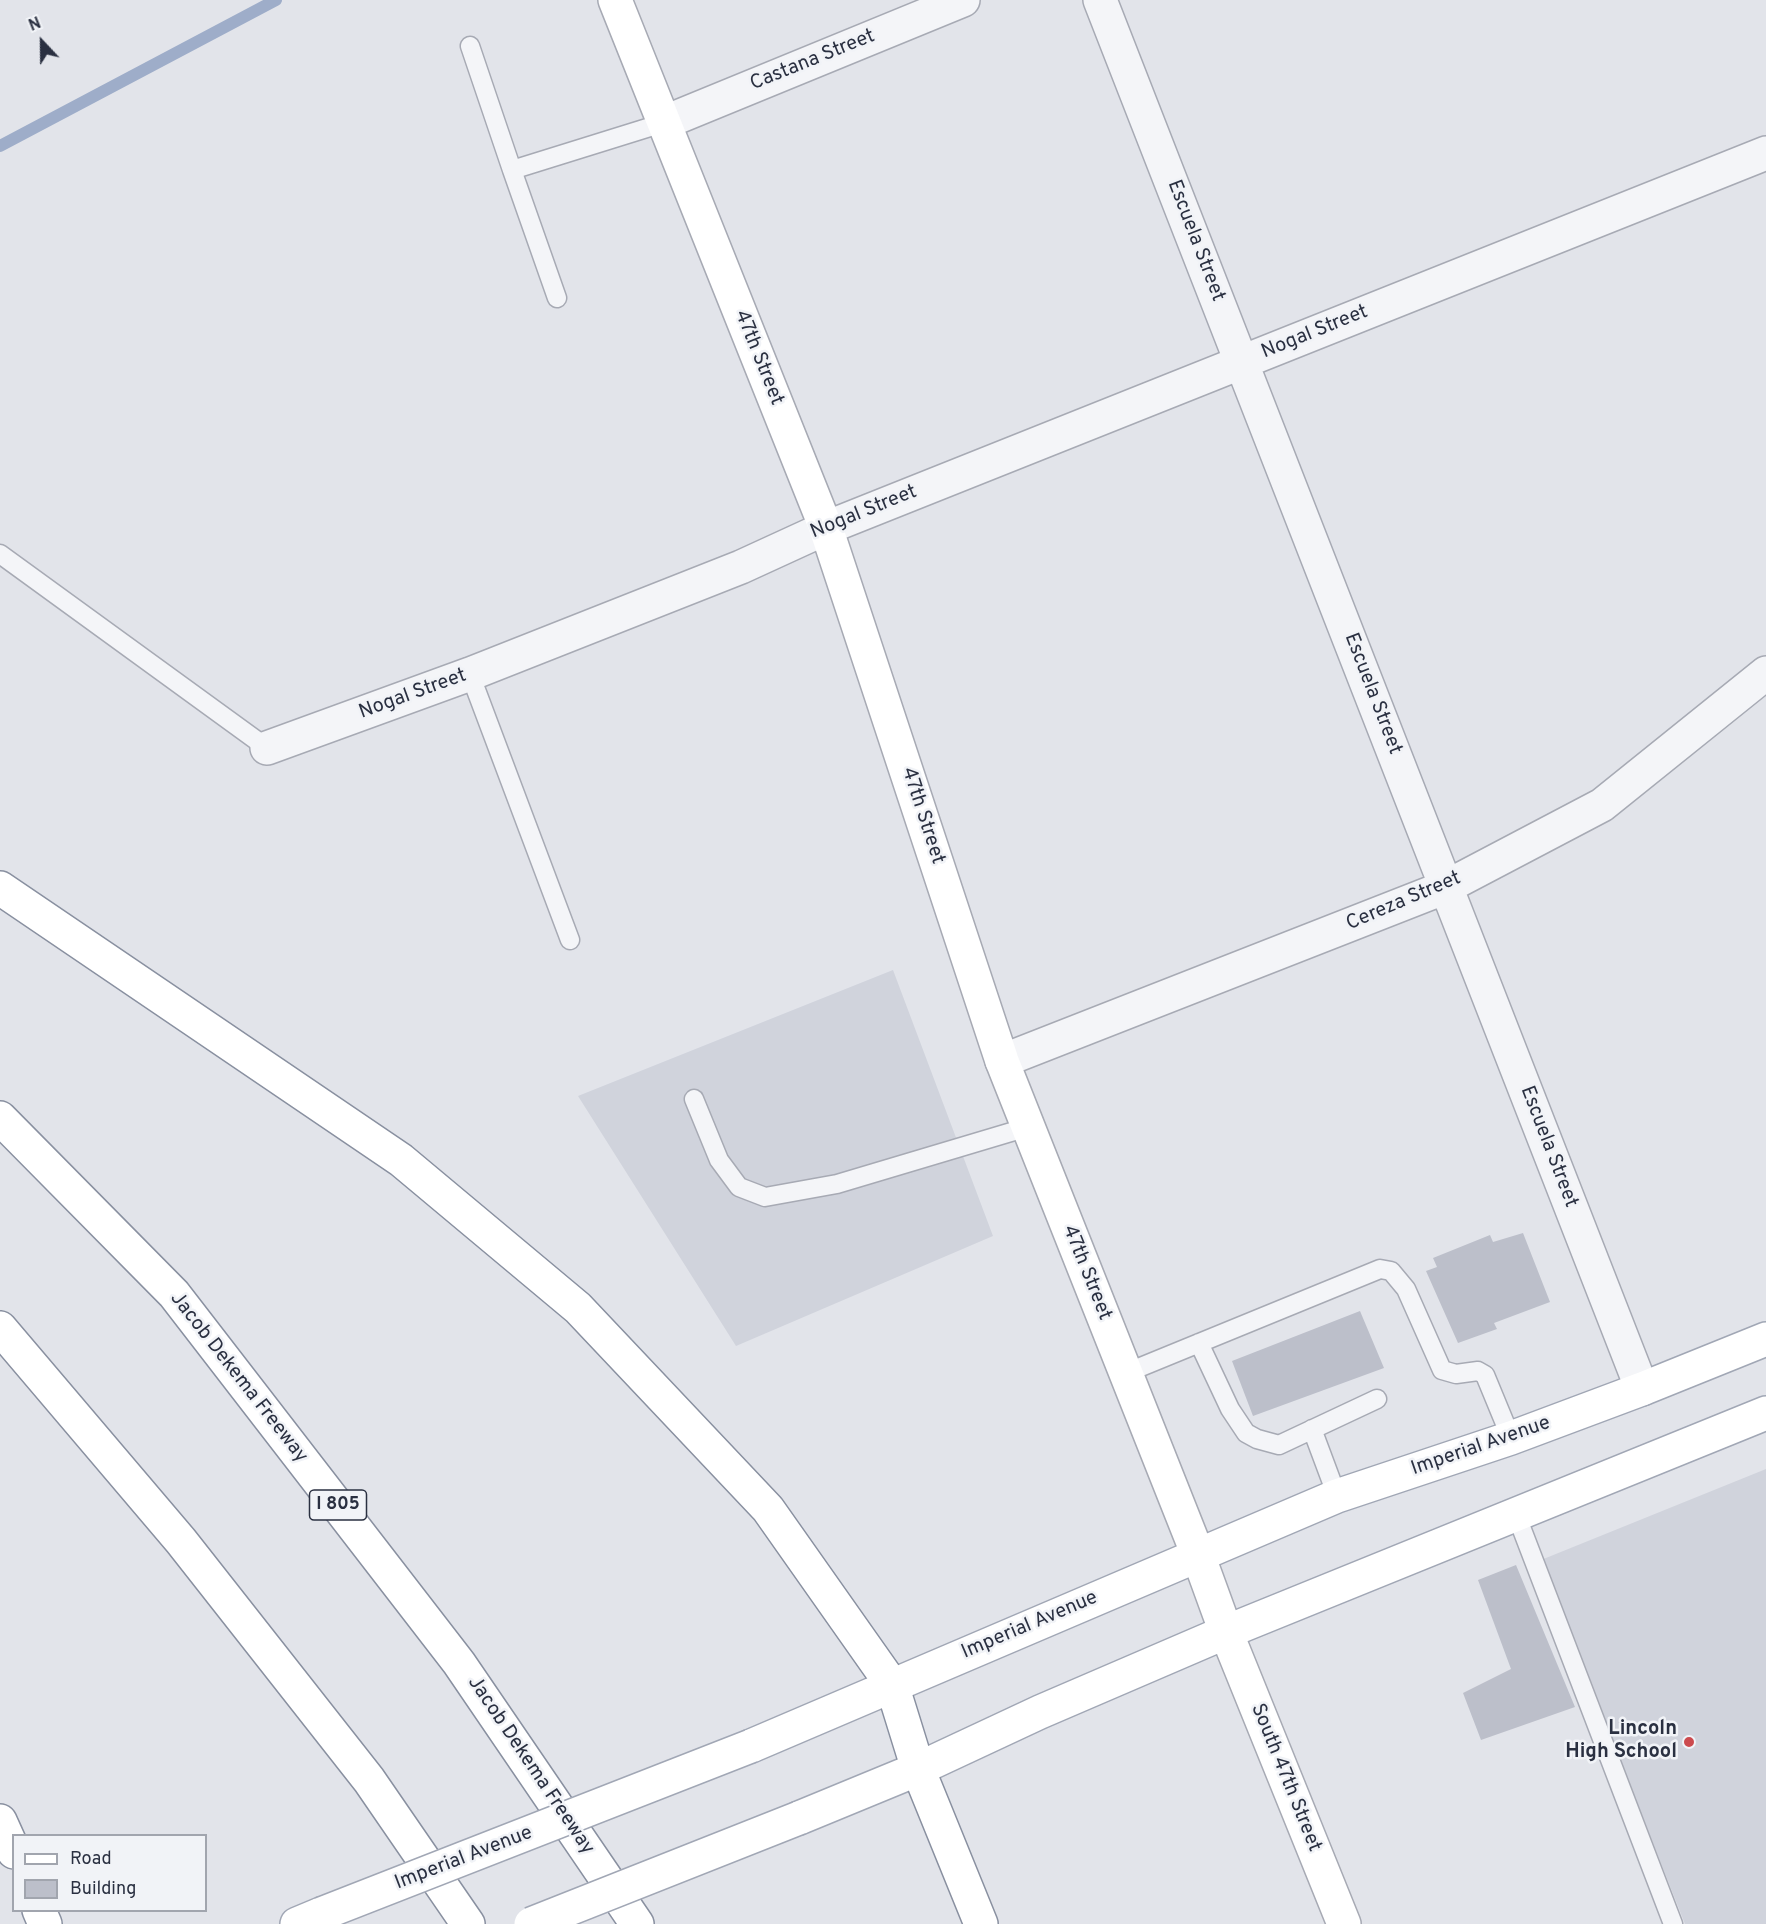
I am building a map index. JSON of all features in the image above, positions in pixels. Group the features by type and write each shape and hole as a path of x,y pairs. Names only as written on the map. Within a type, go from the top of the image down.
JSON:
{"main road":[{"name":"47th Street","path":"615,0 826,528 1002,1061 1198,1555 1226,1632"},
{"path":"0,888 401,1160 578,1308 768,1509 892,1685 918,1769 981,1924"},
{"name":"Jacob Dekema Freeway","path":"0,1118 174,1294 459,1663 637,1924"},
{"path":"0,1328 181,1541 362,1771 468,1924"},
{"name":"Imperial Avenue","path":"309,1919 751,1746 1337,1496 1511,1438 1766,1339"},
{"path":"531,1924 918,1769 1040,1712 1226,1632 1766,1413"},
{"name":"South 47th Street","path":"1226,1632 1344,1924"},
{"path":"0,1821 12,1848"}],"street":[{"name":"Castana Street","path":"663,123 963,0"},
{"name":"Escuela Street","path":"1100,0 1642,1389"},
{"name":"Nogal Street","path":"267,748 470,674 741,567 826,528 1766,153"},
{"name":"Cereza Street","path":"1002,1061 1446,887 1602,805 1766,673"}],"lane":[{"path":"470,46 557,298"},
{"path":"512,170 663,123"},
{"name":"Nogal Street","path":"0,554 267,748"},
{"path":"470,674 570,940"},
{"path":"694,1099 718,1160 739,1187 765,1197 837,1184 1028,1127"},
{"path":"1126,1373 1380,1269 1391,1271 1406,1289 1442,1370 1456,1374 1478,1371 1485,1375 1511,1438"},
{"path":"1199,1343 1230,1409 1246,1433 1257,1439 1279,1445 1377,1399"},
{"path":"1312,1429 1337,1496"},
{"path":"1516,1514 1673,1924"}],"shaded area":[{"path":"893,970 993,1236 736,1346 578,1096"},
{"name":"Lincoln High School","path":"1766,1469 1766,1924 1685,1924 1541,1560"}],"building":[{"path":"1523,1233 1550,1302 1494,1323 1497,1329 1458,1343 1426,1271 1437,1267 1433,1258 1490,1235 1493,1242"},
{"path":"1360,1311 1384,1368 1253,1416 1232,1361"},
{"path":"1516,1565 1575,1707 1481,1740 1463,1693 1511,1669 1478,1580"}],"waterway":[{"path":"0,146 276,0"}],"place":[{"name":"Lincoln High School","path":"1689,1742"}]}
